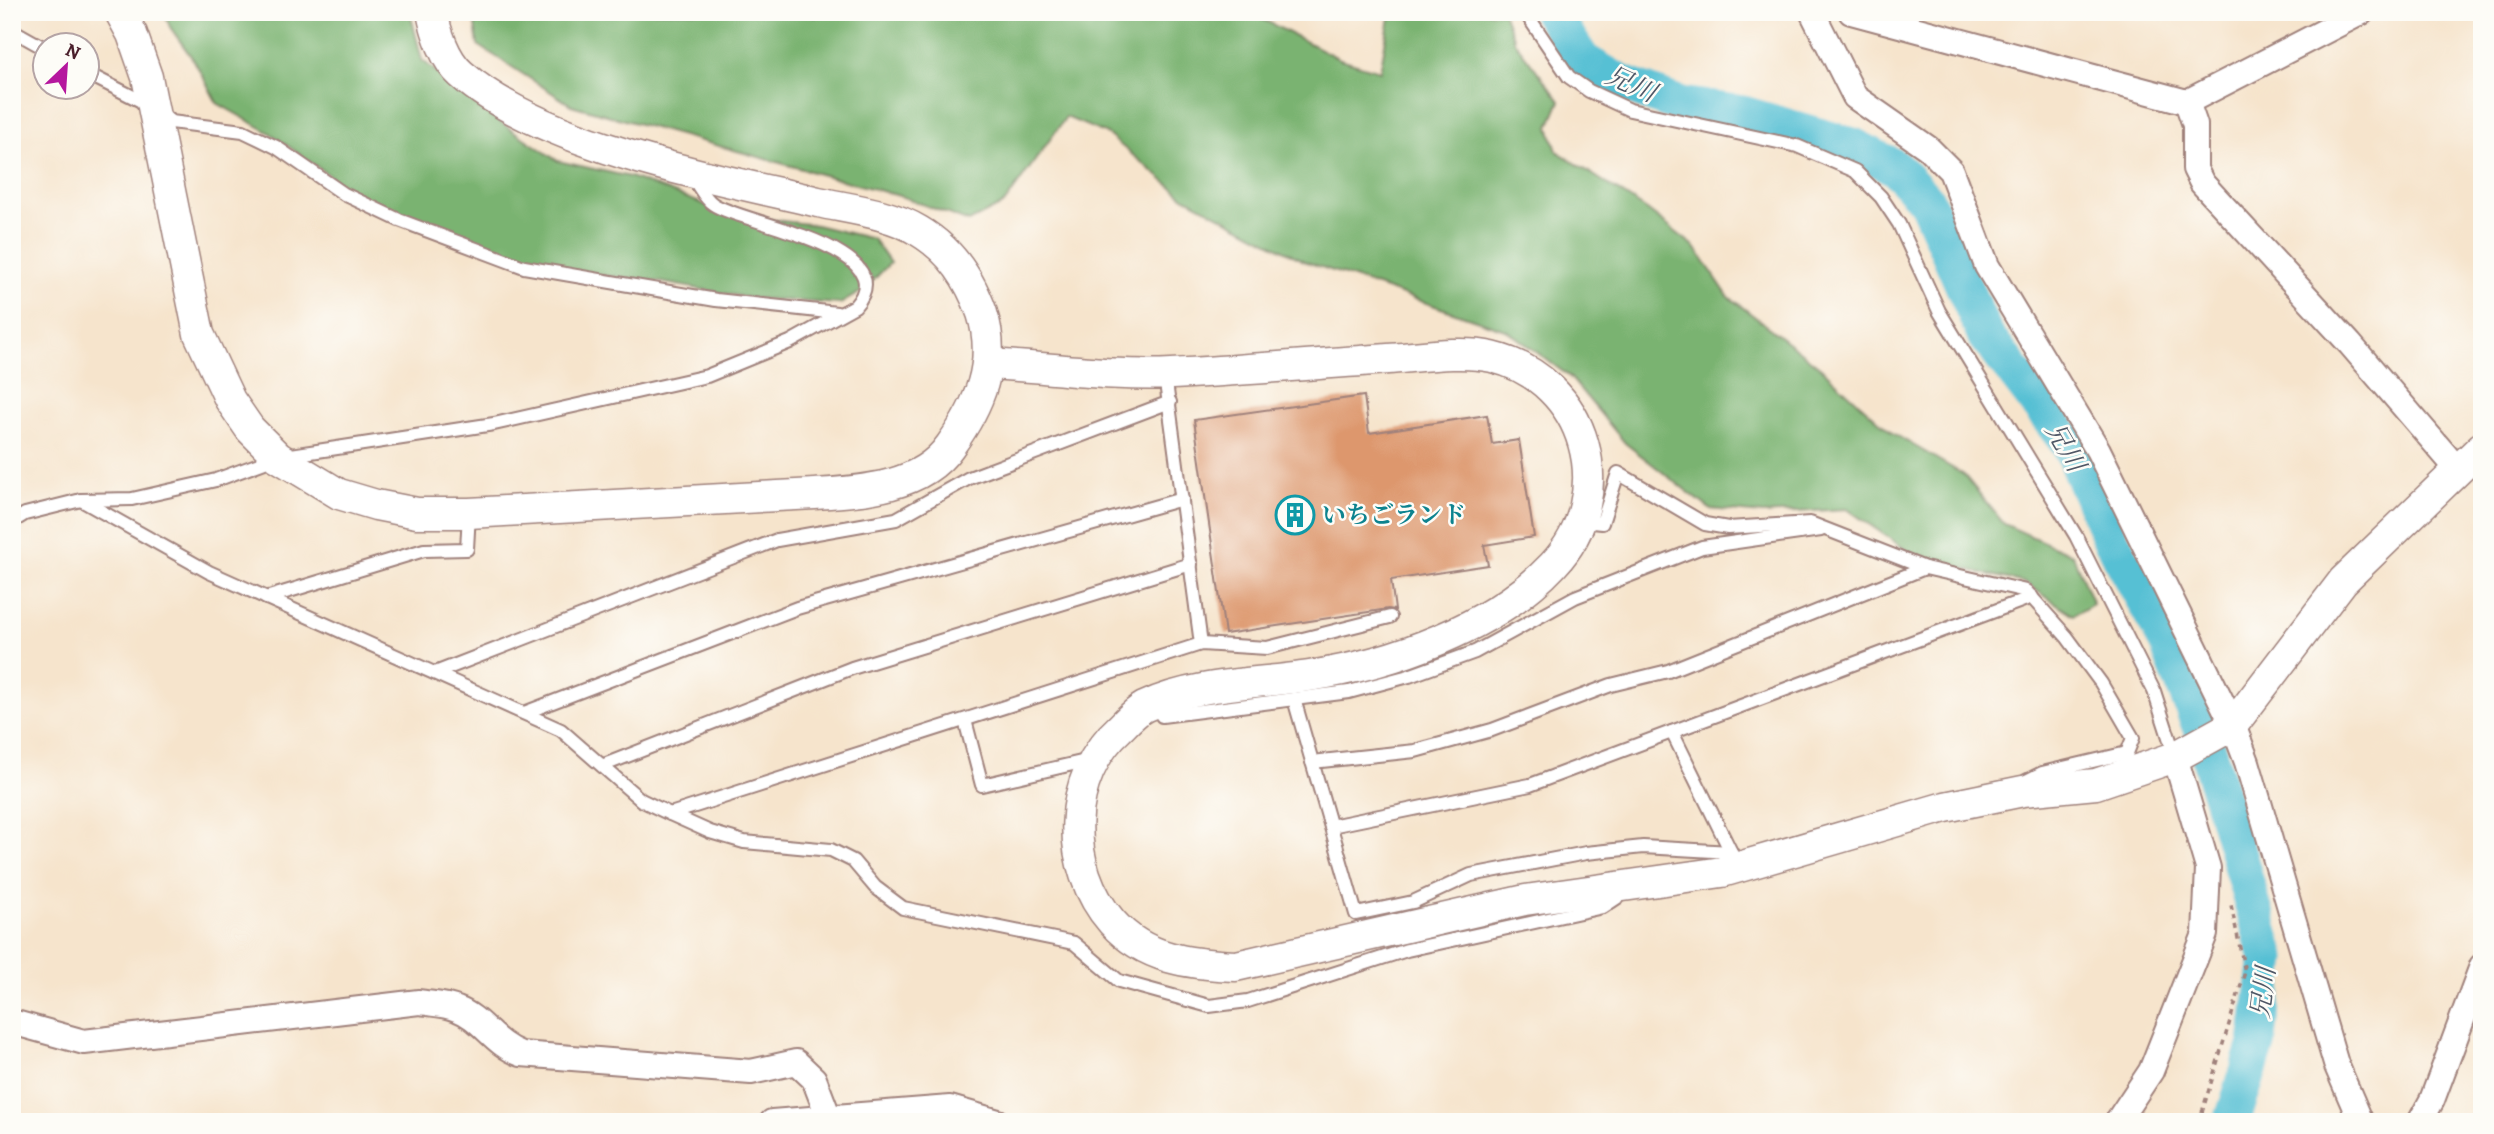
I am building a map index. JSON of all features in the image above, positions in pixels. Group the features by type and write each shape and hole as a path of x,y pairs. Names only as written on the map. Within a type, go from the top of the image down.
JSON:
{"street":[{"path":"120,12 132,34 153,107 199,334 230,400 250,429 278,457 339,494 417,513 469,513 867,490 908,478 947,451 981,398 988,363 986,326 966,275 948,253 918,230 872,214 638,158 550,127 495,97 459,72 436,33 432,12"},
{"path":"1812,12 1856,97 1928,148 1951,171 1987,266 2098,450 2228,728 2247,762 2336,1064 2361,1122"},
{"path":"1851,12 2187,102 2362,12"},
{"path":"2187,102 2195,125 2195,169 2202,183 2350,344 2459,471"},
{"path":"988,363 1167,388 1435,356 1491,357 1527,373 1554,391 1576,422 1587,455 1589,493 1583,521 1566,552 1538,581 1476,621 1420,647 1359,667 1199,690 1142,708 1102,744 1082,785 1076,823 1080,859 1094,899 1115,925 1144,949 1188,964 1236,966 1402,916 1636,886 1945,807 2023,791 2096,783 2128,775 2175,757 2228,728 2343,581 2482,447"},
{"path":"2117,1122 2151,1071 2204,934 2208,868 2175,757"},
{"path":"2420,1122 2446,1065 2482,966"},
{"path":"12,1022 84,1042 419,1002 457,1008 470,1016 504,1048 521,1054 751,1072 796,1062 814,1079 829,1118"},
{"path":"772,1122 950,1108 998,1122"}],"lane":[{"path":"1525,12 1569,77 1589,91 1630,110 1797,146 1855,171 1881,197 1899,224 1939,311 2076,536 2154,691 2175,757"},
{"path":"12,30 32,41"},
{"path":"102,81 153,107 171,122 243,131 276,147 344,194 400,220 524,267 716,300 837,313"},
{"path":"12,522 25,514 81,500 132,499 216,480 278,457 494,424 707,376 790,342 837,313 855,306 863,297 865,284 858,269 839,251 818,240 753,221 712,204 686,169"},
{"path":"435,673 777,540 896,519 969,478 1167,388 1201,644"},
{"path":"1583,521 1602,523 1618,473 1705,524 1728,528 1810,523 1925,568 2026,591 2067,637 2101,683 2133,738 2127,753 1945,800 1945,807"},
{"path":"524,713 797,608 1182,499"},
{"path":"81,500 209,572 561,730 641,800 710,832 744,842 831,850 853,861 875,887 903,908 1074,943 1119,981 1209,1006 1248,1001 1408,950 1603,907 1636,886"},
{"path":"266,597 424,550 467,549 469,513"},
{"path":"1155,704 1162,716 1349,692 1409,676 1475,652 1575,597 1702,547 1825,530"},
{"path":"604,765 852,668 1191,564"},
{"path":"1312,762 1415,751 1492,730 1611,685 1668,671 1925,568"},
{"path":"1331,826 1530,785 2032,597"},
{"path":"670,814 1201,644 1267,648 1390,617"},
{"path":"1294,699 1356,914 1402,916 1413,902 1471,875 1586,853 1643,846 1734,860"},
{"path":"965,720 982,785 1094,759"},
{"path":"1672,732 1734,860"}],"path":[{"path":"2199,1122 2245,972 2231,904"}],"green space":[{"path":"164,12 410,12 422,60 484,111 558,161 630,177 733,215 816,225 873,239 890,263 864,290 840,304 750,298 660,282 562,271 415,225 348,189 270,133 217,103 195,62 170,27"},
{"path":"473,12 803,12 815,17 821,12 1221,12 1262,19 1340,59 1380,71 1391,12 1503,12 1515,42 1560,101 1549,127 1557,151 1647,210 1694,246 1728,296 1821,368 1891,432 1964,475 2004,524 2073,555 2093,604 2074,615 2025,583 1918,558 1847,509 1763,514 1710,509 1625,443 1570,377 1508,331 1304,261 1184,197 1107,134 1066,117 1004,204 969,222 903,197 571,105 478,45"}],"building":[{"name":"いちごランド","path":"1364,396 1369,433 1487,415 1492,444 1519,440 1534,537 1484,545 1488,565 1391,580 1395,610 1225,634 1194,420"}],"waterway":[{"name":"兄川","path":"1551,12 1583,61 1619,82 1681,105 1743,114 1853,146 1896,168 1927,202 1984,333 2069,444 2108,534 2167,642 2202,731 2268,958 2257,1044 2232,1122"}],"place":[{"name":"いちごランド","path":"1295,515"}]}
